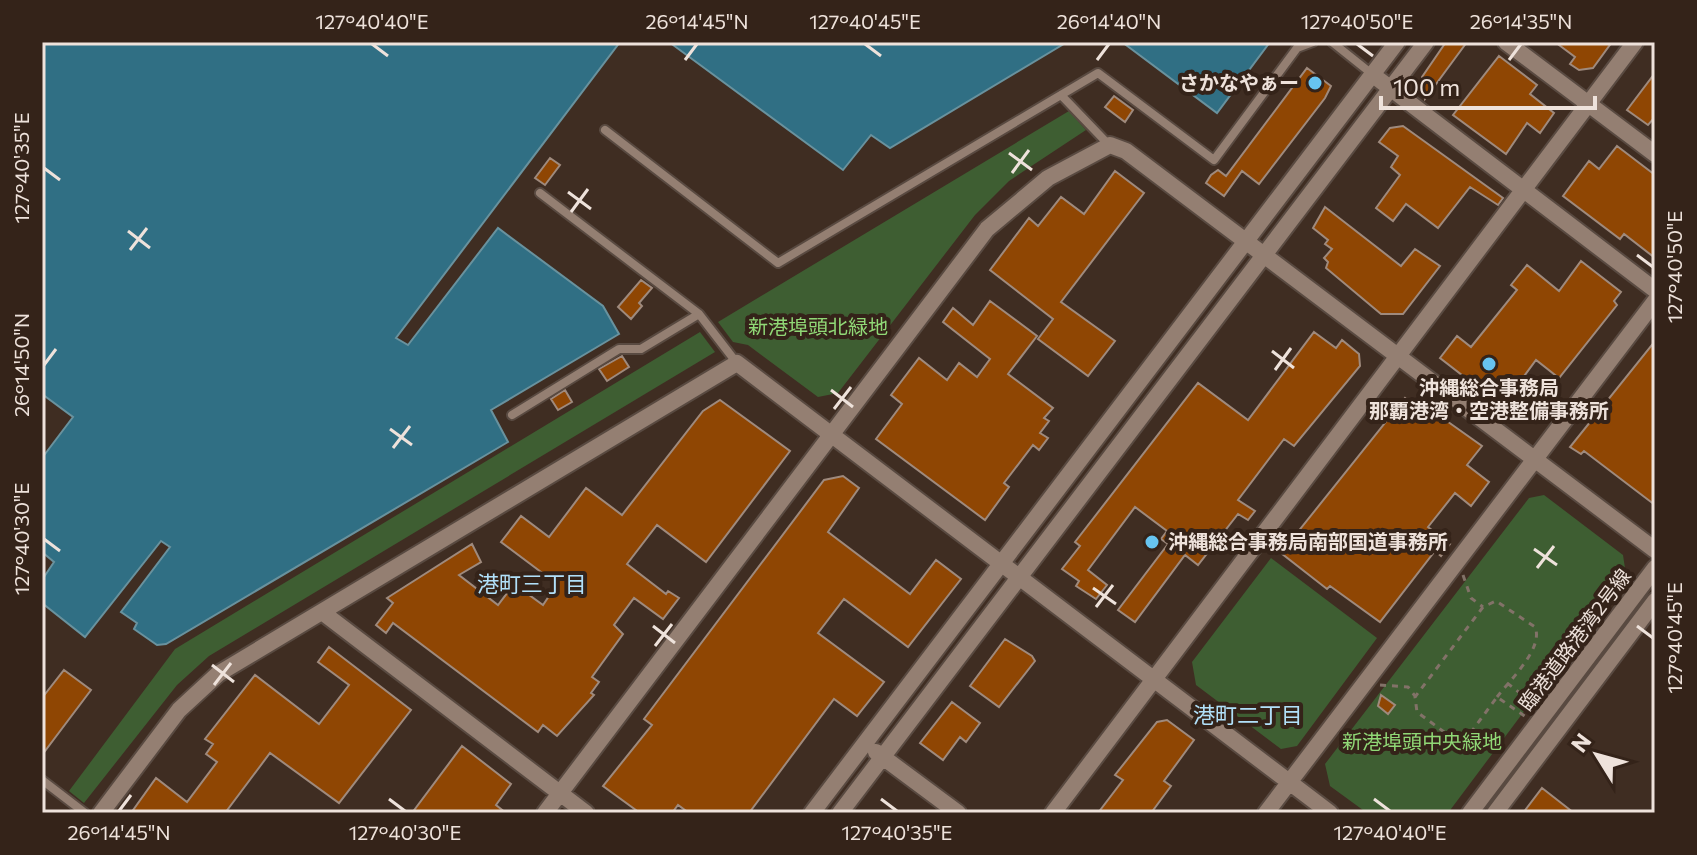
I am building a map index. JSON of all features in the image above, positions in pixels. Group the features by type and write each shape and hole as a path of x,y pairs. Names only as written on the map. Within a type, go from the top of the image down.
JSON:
{"street":[{"path":"812,813 1397,42"},
{"path":"840,813 1426,42"},
{"path":"1506,42 1655,154"},
{"path":"1053,813 1635,42"},
{"path":"1373,75 1655,290"},
{"path":"545,813 987,229 1048,178 1110,145 1126,151 1655,550"},
{"path":"1266,813 1655,301"},
{"path":"101,813 197,692 218,674 737,363 1330,813"},
{"name":"臨港道路港湾2号線","path":"1470,813 1655,568"},
{"name":"臨港道路港湾2号線","path":"1495,813 1655,601"},
{"path":"322,612 586,813"},
{"path":"865,744 958,813"}],"lane":[{"path":"605,130 778,263 1098,73 1214,160 1297,48 1313,42"},
{"path":"1329,42 1373,75"},
{"path":"1061,95 1110,145"},
{"path":"540,193 699,314 737,363"},
{"path":"512,415 619,349 641,349 699,314"},
{"path":"42,780 85,813"}],"path":[{"path":"1463,575 1471,598 1483,607"},
{"path":"1380,685 1408,687 1415,697 1417,712 1455,740 1472,731 1534,647 1535,627 1502,603 1488,602 1415,697"},
{"path":"1507,683 1535,704"},
{"path":"1497,697 1526,717"}],"green space":[{"name":"新港埠頭北緑地","path":"1069,111 1086,130 1009,181 975,215 838,393 818,397 748,345 733,342 718,322"},
{"name":"新港埠頭北緑地","path":"700,332 715,352 209,656 177,685 84,803 69,791 175,649"},
{"name":"新港埠頭中央緑地","path":"1544,495 1623,555 1626,575 1448,813 1367,813 1330,786 1325,764 1529,498"},
{"path":"1271,558 1377,638 1297,746 1281,749 1196,685 1192,662"}],"water":[{"path":"42,42 620,42 396,338 408,345 498,228 603,306 619,334 491,410 508,442 166,644 157,645 134,629 137,623 121,612 170,547 161,541 85,637 42,603 42,580 54,562 42,552 42,458 73,417 42,394"},
{"path":"676,42 1067,42 890,148 871,135 843,170 673,45"},
{"path":"1122,42 1270,42 1217,113"}],"building":[{"path":"1446,42 1467,42 1425,99 1422,77"},
{"path":"1555,42 1612,42 1593,68 1579,70 1570,64 1575,57"},
{"path":"1499,56 1537,85 1530,94 1554,113 1540,133 1527,123 1506,154 1453,115"},
{"path":"1307,68 1331,86 1259,184 1242,171 1224,196 1206,183 1218,170 1226,176"},
{"path":"1655,73 1655,117 1648,125 1627,110"},
{"path":"1114,96 1133,110 1125,122 1105,107"},
{"path":"1403,126 1503,198 1498,205 1470,187 1438,228 1406,204 1393,221 1376,208 1400,175 1391,167 1398,156 1379,142 1390,128"},
{"path":"1617,146 1655,175 1655,258 1624,234 1620,239 1563,196 1589,161 1599,169"},
{"path":"550,158 560,165 545,185 535,178"},
{"path":"1115,171 1144,193 1061,302 1115,341 1088,376 1038,339 1053,319 990,270 1029,218 1038,226 1061,197 1084,214"},
{"path":"1325,207 1401,266 1415,249 1440,266 1403,314 1381,314 1326,268 1328,262 1324,258 1332,249 1325,244 1328,240 1313,228"},
{"path":"1581,261 1621,292 1614,301 1617,305 1559,378 1536,360 1502,406 1440,358 1457,336 1471,347 1517,290 1511,285 1527,265 1559,291"},
{"path":"641,280 652,288 631,319 618,307"},
{"path":"990,301 1037,336 1008,374 1053,408 1044,418 1049,421 1040,433 1048,438 1039,450 1033,445 1004,483 1009,487 985,520 876,439 902,404 891,395 919,358 947,380 959,363 977,377 990,359 943,322 953,308 973,325"},
{"path":"1314,332 1336,348 1342,340 1359,354 1360,366 1294,446 1284,439 1238,500 1255,511 1248,520 1238,514 1198,565 1185,555 1135,622 1118,610 1168,544 1161,539 1167,531 1135,507 1088,570 1107,585 1096,599 1076,586 1079,581 1062,569 1080,546 1075,542 1198,383 1248,420"},
{"path":"1655,341 1655,505 1584,451 1581,454 1570,447"},
{"path":"622,356 629,367 607,381 599,369"},
{"path":"565,390 572,402 558,410 551,399"},
{"path":"1405,398 1425,414 1429,410 1482,446 1467,465 1489,482 1471,506 1455,493 1428,527 1450,544 1441,556 1435,551 1380,622 1330,586 1327,589 1281,553"},
{"path":"720,400 790,451 706,562 657,525 627,564 666,594 668,591 679,598 663,619 634,598 614,625 623,634 592,677 599,682 591,693 594,695 557,736 543,725 538,732 393,623 386,633 376,625 393,603 387,598 472,544 481,562 459,575 498,605 514,584 543,605 557,584 501,542 521,516 549,537 586,488 622,515 703,411"},
{"path":"843,476 859,488 828,532 910,594 936,560 961,579 908,647 844,599 818,633 884,682 857,716 834,699 749,813 689,813 678,805 672,813 640,813 603,786 652,725 644,719 824,480"},
{"path":"1005,639 1035,661 999,707 970,686"},
{"path":"329,647 411,710 339,803 270,753 225,813 131,813 156,778 187,802 217,762 206,754 213,744 205,739 255,675 319,724 349,685 318,662"},
{"path":"64,670 91,690 42,755 42,698"},
{"path":"1381,695 1395,705 1388,714 1378,706"},
{"path":"952,702 980,723 966,742 960,737 943,760 920,743"},
{"path":"1167,720 1194,740 1164,781 1171,786 1151,813 1098,813 1123,780 1115,775 1157,722"},
{"path":"462,746 511,784 496,805 506,813 412,813"},
{"path":"1542,788 1574,813 1523,813"}],"place":[{"name":"さかなやぁー","path":"1315,83"},
{"name":"沖縄総合事務局 那覇港湾・空港整備事務所","path":"1489,364"},
{"name":"沖縄総合事務局南部国道事務所","path":"1152,542"}],"district":[{"name":"港町三丁目","path":"532,584"},
{"name":"港町二丁目","path":"1248,715"}]}
